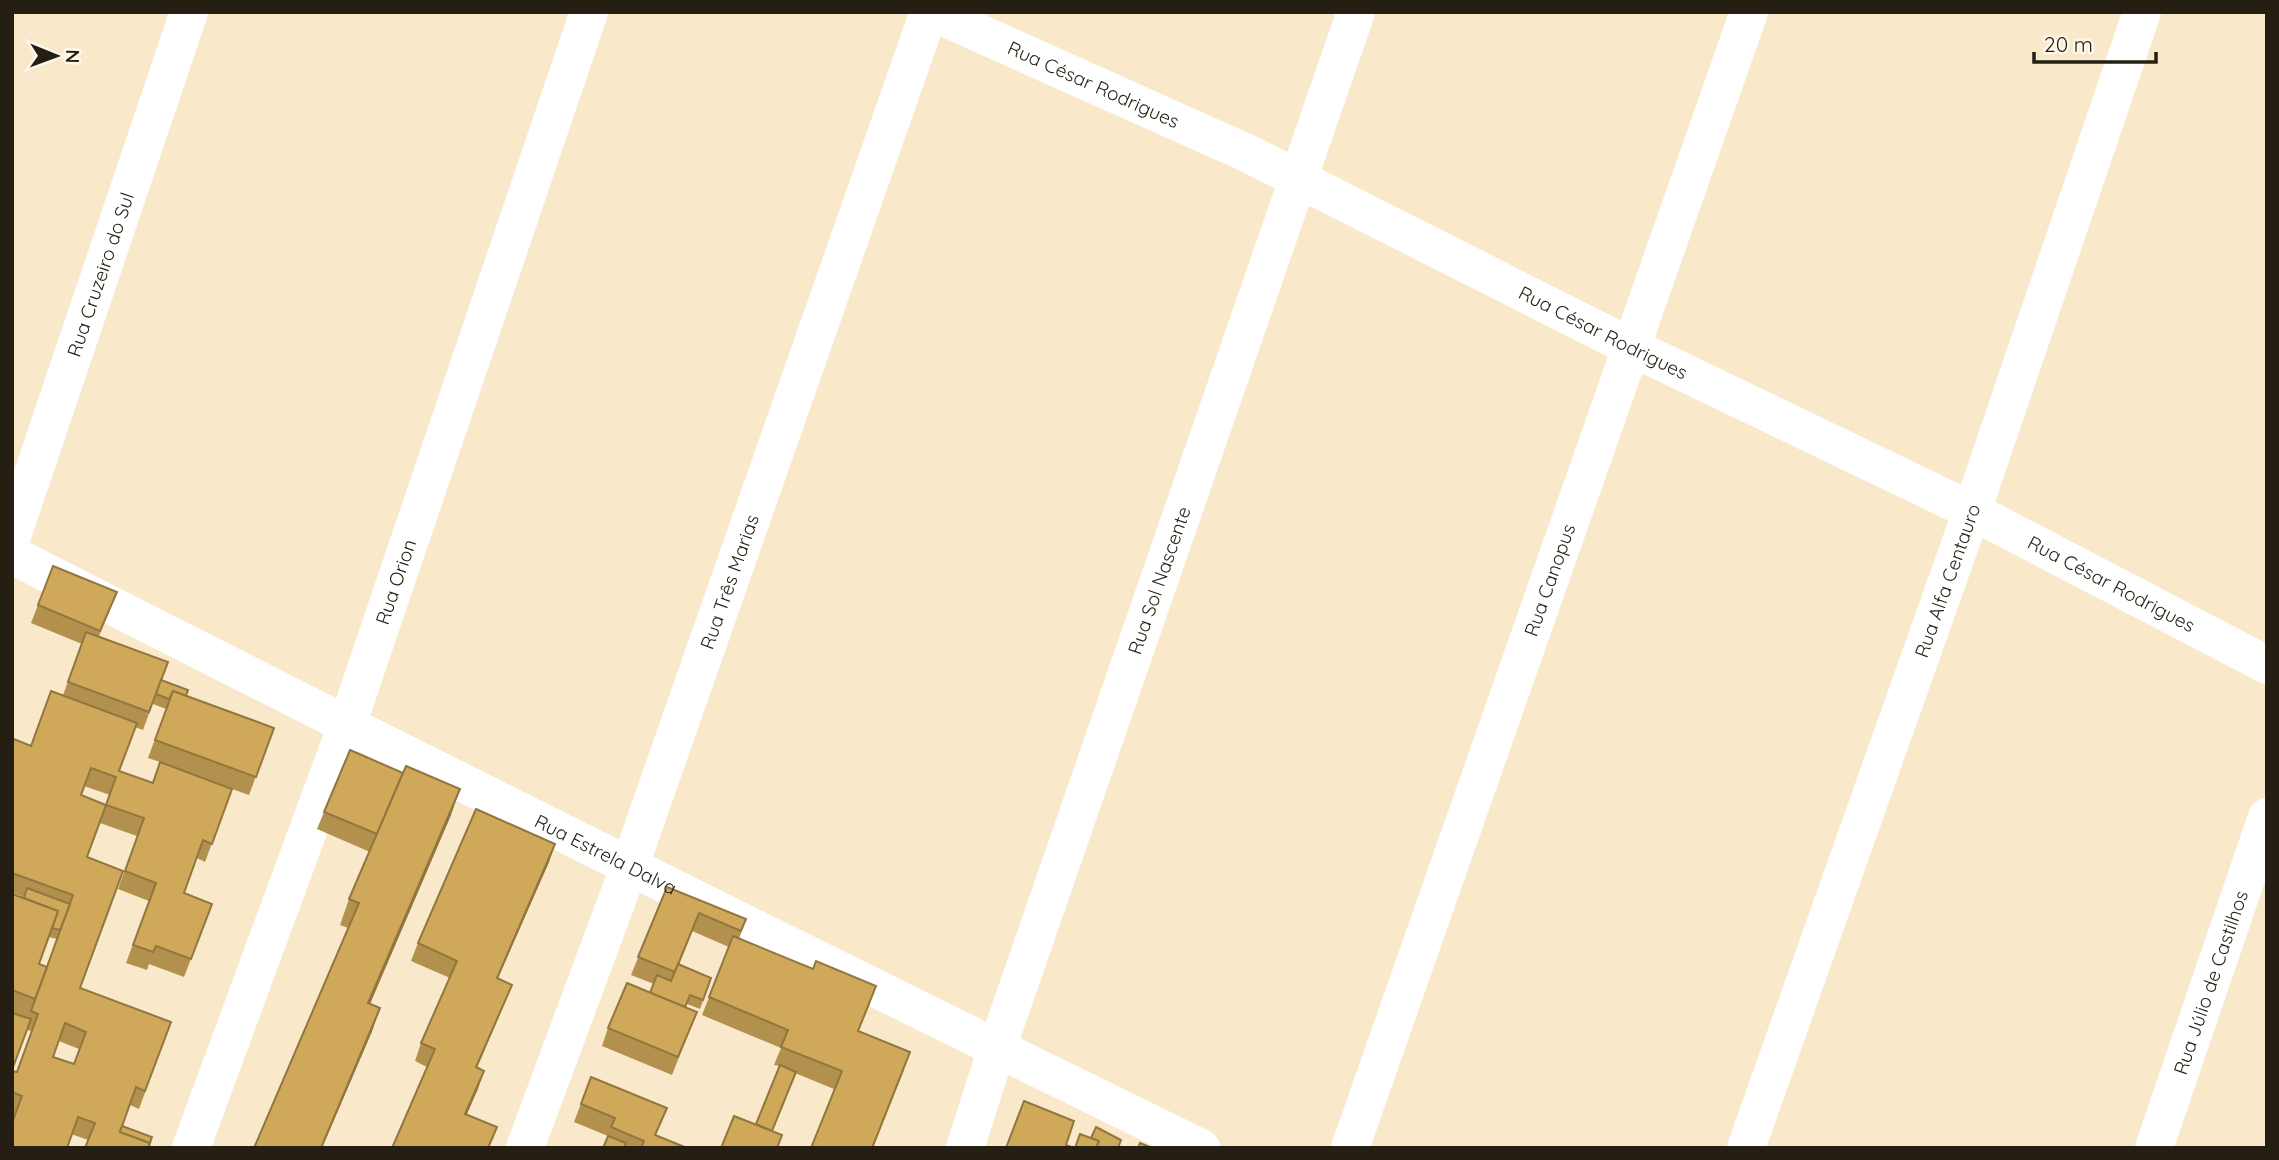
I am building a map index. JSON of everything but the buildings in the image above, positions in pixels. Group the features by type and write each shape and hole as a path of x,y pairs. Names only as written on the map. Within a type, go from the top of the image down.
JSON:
{"street":[{"name":"Rua Cruzeiro do Sul","path":"12,536 189,12"},
{"name":"Rua Orion","path":"191,1148 347,725 589,12"},
{"name":"Rua César Rodrigues","path":"930,12 1249,154 1631,347 1972,511 2267,665"},
{"name":"Rua Três Marias","path":"524,1148 630,865 930,12"},
{"name":"Rua Sol Nascente","path":"965,1148 997,1048 1356,12"},
{"name":"Rua Canopus","path":"1350,1148 1749,12"},
{"name":"Rua Alfa Centauro","path":"1746,1148 1972,511 2142,12"},
{"name":"Rua Estrela Dalva","path":"12,555 347,725 1201,1148"},
{"name":"Rua Júlio de Castilhos","path":"2154,1148 2267,817"}]}
